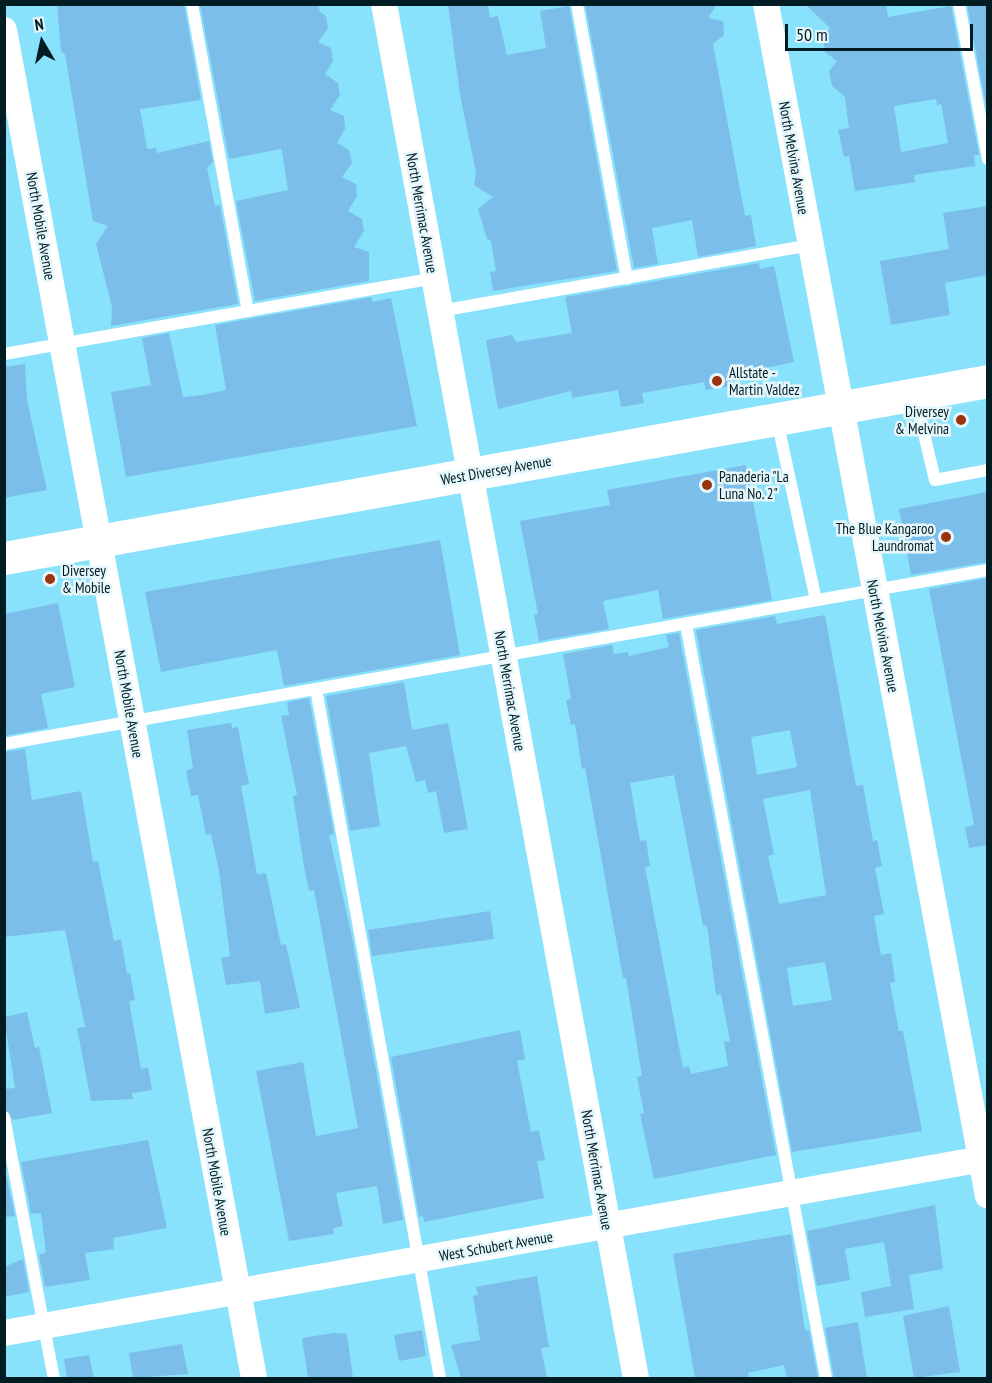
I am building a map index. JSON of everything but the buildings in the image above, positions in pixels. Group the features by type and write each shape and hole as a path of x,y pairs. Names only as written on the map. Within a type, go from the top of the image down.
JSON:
{"main road":[{"name":"West Diversey Avenue","path":"4,558 987,381"}],"street":[{"name":"North Merrimac Avenue","path":"384,4 636,1378"},
{"name":"North Melvina Avenue","path":"766,4 874,590 984,1159 987,1196"},
{"name":"North Mobile Avenue","path":"4,30 254,1378"},
{"name":"West Schubert Avenue","path":"4,1333 984,1159"}],"lane":[{"path":"192,4 248,311"},
{"path":"577,4 627,278"},
{"path":"958,4 987,159"},
{"path":"440,311 810,245"},
{"path":"4,354 434,278"},
{"path":"915,394 935,480 987,470"},
{"path":"777,419 816,600"},
{"path":"4,744 987,570"},
{"path":"686,624 826,1378"},
{"path":"316,689 440,1378"},
{"path":"4,1117 54,1378"}],"place":[{"name":"Allstate - Martin Valdez","path":"717,381"},
{"name":"Diversey & Melvina","path":"961,420"},
{"name":"Panaderia \"La Luna No. 2\"","path":"707,485"},
{"name":"The Blue Kangaroo Laundromat","path":"946,537"},
{"name":"Diversey & Mobile","path":"50,579"}]}
